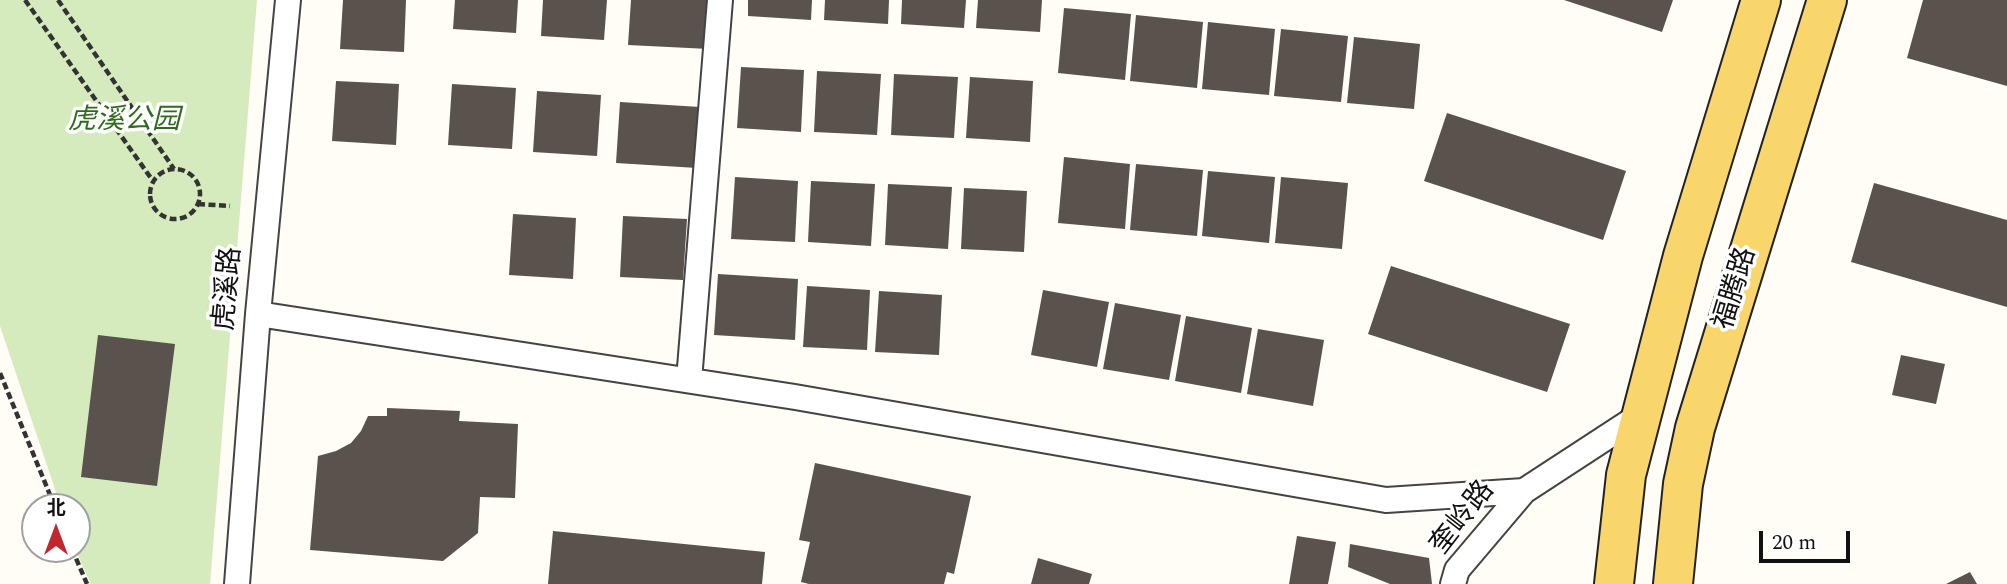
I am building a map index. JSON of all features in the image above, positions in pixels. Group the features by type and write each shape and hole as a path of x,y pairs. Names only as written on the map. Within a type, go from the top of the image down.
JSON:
{"main road":[{"name":"福腾路","path":"1614,584 1626,475 1683,256 1761,0"},
{"name":"福腾路","path":"1673,584 1683,484 1695,428 1826,0"}],"street":[{"name":"虎溪路","path":"237,584 258,314 288,0"},
{"path":"689,380 720,0"},
{"path":"258,314 689,380 1386,500 1524,491 1642,414"},
{"name":"奎岭路","path":"1453,584 1457,570 1524,491"}],"path":[{"path":"25,0 153,181"},
{"path":"58,0 174,169"},
{"path":"174,169 183,170 196,180 200,195 198,204 187,216 180,219 164,217 152,205 150,188 153,181 166,170 174,169"},
{"path":"198,204 230,206"},
{"path":"0,373 49,493"},
{"path":"78,563 87,584"}],"green space":[{"name":"虎溪公园","path":"0,0 257,0 210,584 91,584 81,563 91,563 91,493 56,493 0,326"}],"building":[{"path":"343,0 406,0 404,52 340,49"},
{"path":"455,0 518,0 516,33 453,29"},
{"path":"543,0 607,0 604,40 541,36"},
{"path":"631,0 711,0 709,49 628,45"},
{"path":"748,0 812,0 811,20 748,16"},
{"path":"825,0 889,0 888,24 824,20"},
{"path":"902,0 966,0 964,28 901,24"},
{"path":"978,0 1042,0 1040,32 976,28"},
{"path":"1564,0 1673,0 1662,32"},
{"path":"1923,0 2007,0 2007,86 1907,58"},
{"path":"1064,8 1131,14 1125,80 1058,73"},
{"path":"1136,15 1203,22 1197,88 1130,81"},
{"path":"1208,22 1275,29 1269,95 1202,89"},
{"path":"1281,29 1348,36 1341,102 1274,96"},
{"path":"1354,37 1420,44 1414,109 1347,103"},
{"path":"741,67 804,70 801,132 737,128"},
{"path":"817,71 881,74 877,135 814,132"},
{"path":"894,74 958,77 954,138 891,135"},
{"path":"970,77 1033,81 1030,142 966,138"},
{"path":"336,81 399,84 396,145 332,141"},
{"path":"452,84 516,88 512,149 448,145"},
{"path":"537,91 601,95 597,156 533,152"},
{"path":"620,102 700,107 697,168 616,163"},
{"path":"1447,113 1626,171 1603,240 1424,181"},
{"path":"1064,157 1130,164 1125,229 1058,223"},
{"path":"1136,164 1203,170 1197,236 1130,230"},
{"path":"1208,171 1275,177 1269,243 1202,236"},
{"path":"735,177 798,181 795,242 731,239"},
{"path":"1281,177 1348,183 1342,249 1275,243"},
{"path":"811,181 875,184 871,246 808,242"},
{"path":"1874,183 2007,220 2007,307 1851,262"},
{"path":"888,184 952,187 948,249 885,245"},
{"path":"964,188 1027,191 1024,252 961,249"},
{"path":"513,214 576,218 573,279 509,275"},
{"path":"623,216 687,219 683,280 620,277"},
{"path":"1391,266 1570,324 1547,392 1368,334"},
{"path":"718,274 798,279 795,340 714,335"},
{"path":"807,286 870,290 867,350 803,347"},
{"path":"1043,290 1109,302 1097,367 1031,355"},
{"path":"879,291 942,295 939,355 875,352"},
{"path":"1115,303 1181,315 1169,380 1103,369"},
{"path":"1186,316 1252,328 1241,393 1175,381"},
{"path":"1258,329 1324,340 1313,406 1247,394"},
{"path":"98,335 175,344 157,486 81,477"},
{"path":"1901,355 1945,364 1936,404 1892,395"},
{"path":"387,408 460,411 459,421 518,424 515,498 480,497 478,533 443,561 310,550 318,456 351,443 368,416 387,416"},
{"path":"815,463 971,496 954,574 947,572 944,584 801,582 810,542 799,540"},
{"path":"553,531 765,552 762,584 548,584"},
{"path":"1297,536 1336,542 1328,584 1289,584"},
{"path":"1350,544 1429,558 1432,584 1390,584 1348,567"},
{"path":"1038,558 1092,574 1089,584 1031,584"},
{"path":"1970,572 1977,584 1946,584"}]}
